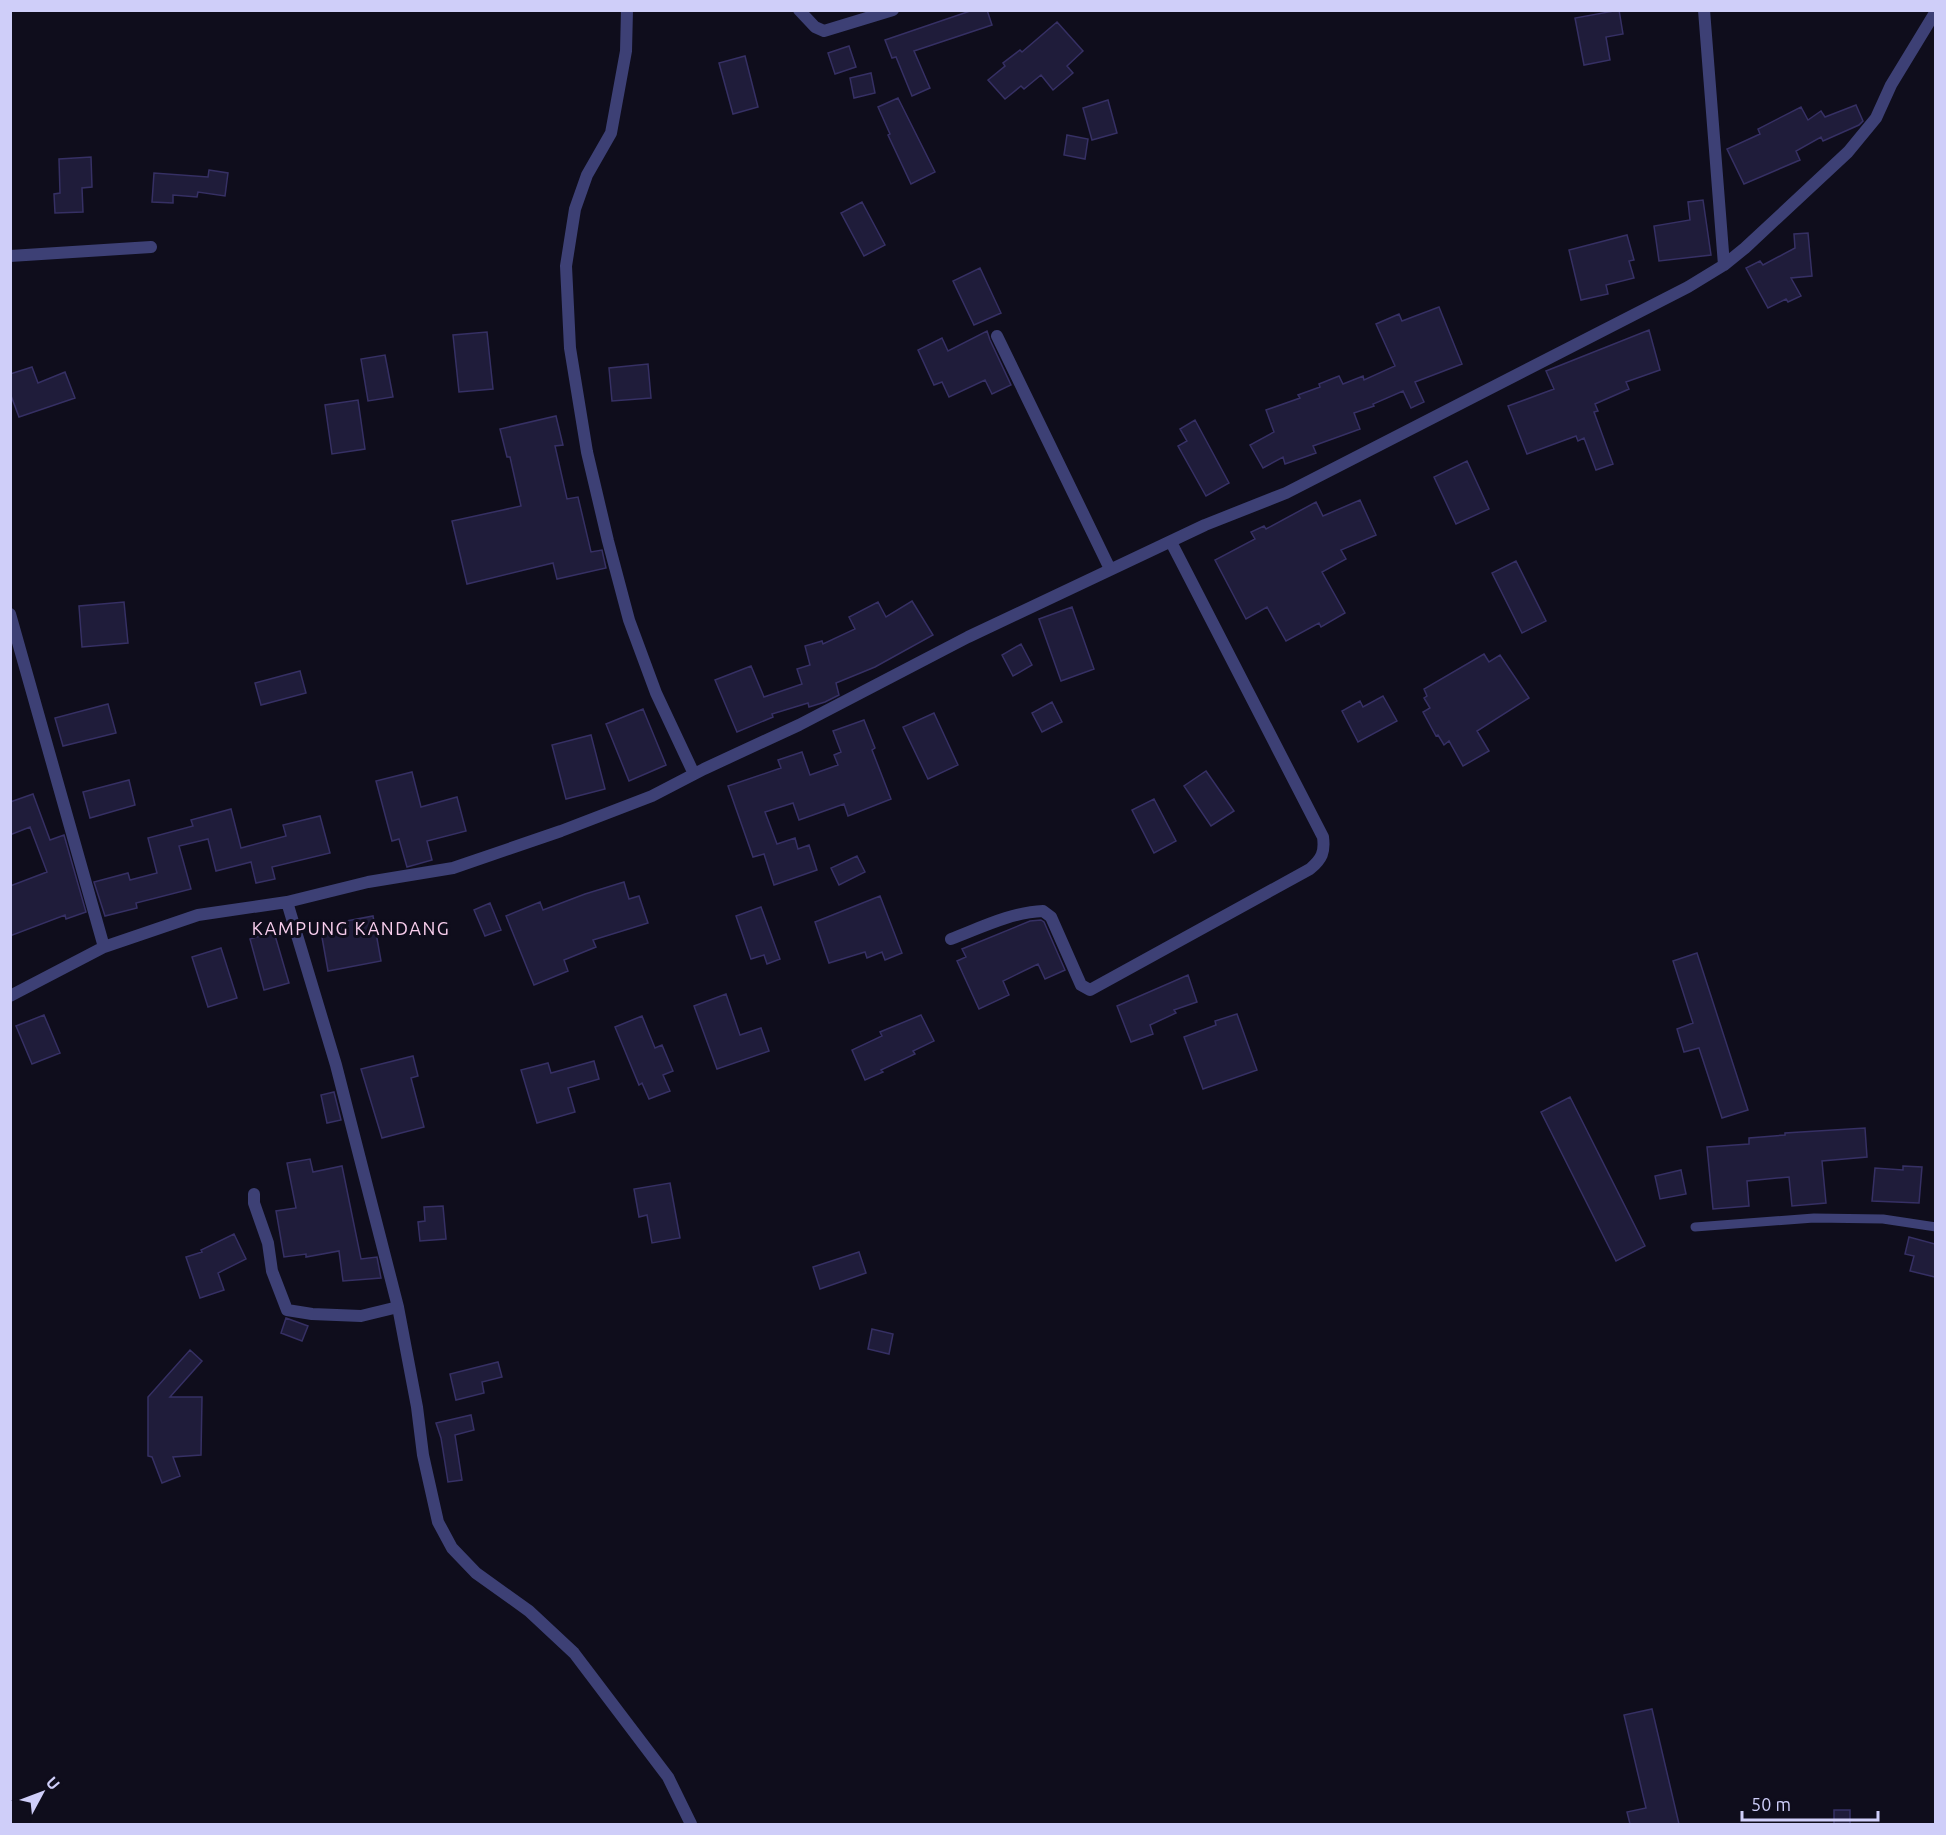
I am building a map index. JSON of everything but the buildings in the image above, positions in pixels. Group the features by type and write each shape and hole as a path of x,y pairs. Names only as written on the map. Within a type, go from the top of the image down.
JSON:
{"street":[{"path":"627,10 626,51 610,133 587,175 575,209 566,266 570,348 587,452 629,620 656,693 694,774"},
{"path":"799,10 815,27 824,31 893,10"},
{"path":"1704,10 1724,264"},
{"path":"10,996 104,947 198,915 287,902 368,882 453,868 561,831 652,796 799,725 968,637 1205,525 1286,493 1394,439 1469,398 1688,287 1745,248 1848,152 1876,118 1891,85 1935,11"},
{"path":"10,256 151,247"},
{"path":"997,336 1110,569"},
{"path":"951,939 1032,911 1043,911 1051,917 1081,985 1090,990 1310,869 1320,861 1325,848 1323,837 1171,542"},
{"path":"10,614 104,947"},
{"path":"287,902 336,1065 398,1307 417,1407 423,1455 438,1522 452,1548 476,1573 529,1611 574,1653 668,1777 691,1824"},
{"path":"254,1194 254,1203 268,1243 272,1271 287,1310 312,1314 361,1316 398,1307"}],"lane":[{"path":"1695,1227 1814,1218 1882,1219 1935,1227"}],"district":[{"name":"KAMPUNG KANDANG","path":"351,928"}]}
